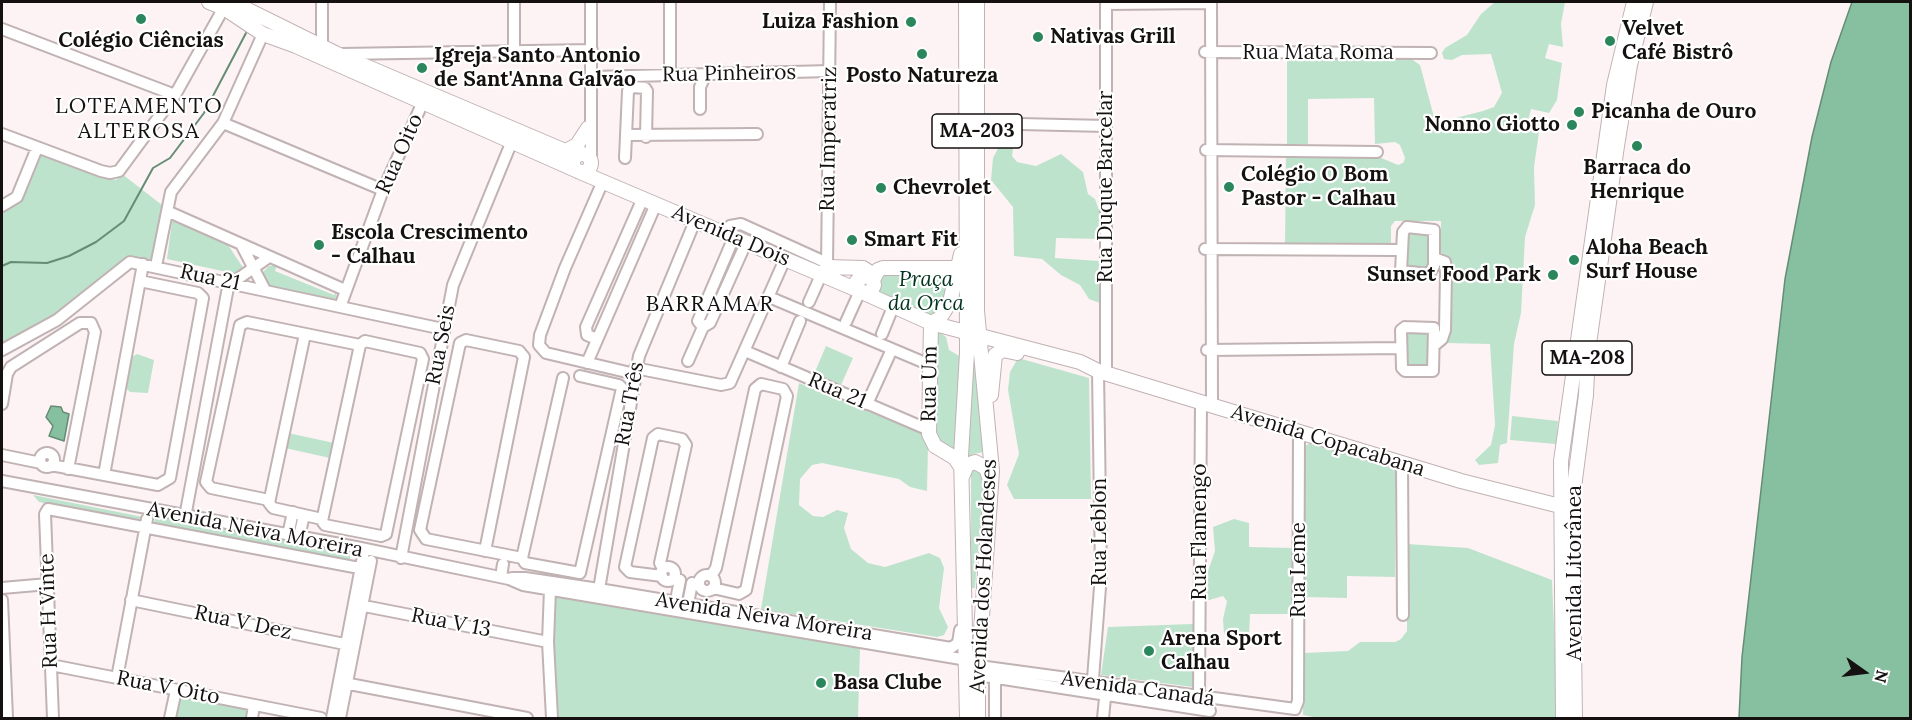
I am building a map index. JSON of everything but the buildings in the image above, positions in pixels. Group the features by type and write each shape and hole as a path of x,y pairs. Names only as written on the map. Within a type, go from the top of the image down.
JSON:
{"main road":[{"path":"209,2 228,4 580,161"},
{"name":"MA-203","path":"966,2 967,266"},
{"name":"Avenida dos Holandeses","path":"967,718 975,667 991,487 990,449 973,334 967,266 977,123 977,2"},
{"name":"Avenida Litorânea","path":"1563,718 1561,462 1615,79 1634,2"},
{"name":"Avenida Litorânea","path":"1575,718 1571,518 1586,395 1588,351 1624,99 1635,42 1646,2"},
{"path":"228,4 263,34 296,46 512,141 580,161"},
{"path":"580,161 577,145 588,129"},
{"name":"Avenida Dois","path":"580,161 603,181 785,259 825,270 869,288 894,307 931,323 973,334"},
{"path":"869,288 878,270 883,268 967,266 940,318 931,323"},
{"path":"825,270 861,268 867,270 869,288"},
{"name":"Rua Um","path":"931,323 929,430 935,446 955,458 961,467"},
{"name":"Avenida dos Holandeses","path":"973,334 967,353 961,467 964,583 975,667 978,718"},
{"name":"Avenida Copacabana","path":"973,334 1080,362 1102,372 1402,463 1560,506"},
{"name":"Avenida Copacabana","path":"990,449 992,366 998,352 1007,350 1079,369 1102,372"},
{"path":"1568,409 1578,412 1576,440 1578,449"},
{"path":"962,482 967,465 978,462 987,471 991,487"}],"street":[{"path":"322,2 322,47"},
{"path":"514,2 514,52"},
{"path":"588,129 592,77 591,2"},
{"path":"670,2 670,75"},
{"name":"Rua Imperatriz","path":"825,270 830,2"},
{"path":"1106,3 1207,2"},
{"name":"Rua Flamengo","path":"1199,697 1209,350 1207,2"},
{"name":"Rua Duque Barcelar","path":"1102,372 1106,3"},
{"path":"2,135 101,171 113,173 119,171 175,95 228,4"},
{"path":"2,29 175,95"},
{"path":"156,267 169,212 167,204 171,192 223,123 263,34"},
{"path":"338,54 592,50"},
{"name":"Rua Mata Roma","path":"1208,52 1431,53"},
{"name":"Rua Pinheiros","path":"592,77 637,81 670,75 830,71"},
{"path":"700,109 700,87 706,74"},
{"path":"625,158 628,91 637,81 647,91 646,137"},
{"name":"Rua Oito","path":"340,307 383,190 423,102"},
{"path":"580,161 591,110"},
{"path":"223,123 383,190"},
{"path":"977,123 1106,126"},
{"path":"627,135 646,137 757,134"},
{"name":"Rua Seis","path":"401,558 443,329 457,273 512,141"},
{"path":"2,206 17,197 37,148"},
{"path":"1208,150 1377,152"},
{"path":"603,181 565,268 538,342 546,353 587,363 726,385 733,378 785,259"},
{"path":"597,339 585,332 643,198"},
{"path":"587,363 656,204"},
{"path":"169,212 345,290"},
{"name":"Rua Três","path":"598,593 635,371 646,333 695,221"},
{"path":"688,361 703,327 698,321 735,237 730,226 741,224 825,270 809,302"},
{"path":"1431,228 1435,233 1434,258 1433,268 1429,274 1403,273 1402,250 1406,229 1431,228"},
{"path":"241,244 265,290"},
{"path":"1208,249 1402,250"},
{"path":"185,517 230,283 269,257"},
{"path":"1434,258 1445,262 1446,273 1445,330 1442,339 1436,344"},
{"name":"Rua 21","path":"2,350 57,320 127,263 143,264 443,329"},
{"path":"104,475 143,264"},
{"path":"2,455 158,485 168,481 172,472 203,297 198,293 140,281"},
{"path":"846,322 869,288"},
{"path":"769,297 930,365"},
{"path":"882,334 894,307"},
{"path":"781,367 800,321"},
{"path":"269,500 211,488 206,483 238,327 247,322 360,345"},
{"path":"2,404 7,374 11,367 80,323 91,323 94,332 68,469"},
{"path":"1405,327 1433,327 1436,344 1435,368 1431,371 1403,370 1401,348 1401,330 1405,327"},
{"path":"305,334 269,500 273,508 322,519"},
{"path":"485,550 524,359 519,351 464,340 459,345 420,532 426,539 522,558"},
{"path":"365,341 420,353 423,357 386,532 381,536 325,525 322,519 360,345 365,341"},
{"path":"1209,350 1401,348"},
{"path":"867,404 892,349"},
{"name":"Rua 21","path":"745,351 929,430"},
{"name":"Rua Leblon","path":"1092,687 1101,574 1102,372"},
{"path":"563,378 522,558 525,563 578,574 583,570 622,387 580,376"},
{"path":"662,572 630,572 625,567 653,438 658,434 682,439 686,444 660,563 662,572 666,580 677,579 696,584 704,590 712,582 716,568 755,389 761,384 783,388 788,396 746,590 739,594 712,582"},
{"name":"Rua Leme","path":"1296,708 1299,432"},
{"path":"1402,463 1403,615"},
{"name":"Avenida Neiva Moreira","path":"2,481 43,484 148,510 500,577 523,585 598,593"},
{"name":"Rua H Vinte","path":"53,718 45,513 52,508 145,526"},
{"path":"117,678 148,510"},
{"path":"294,536 298,514"},
{"path":"145,526 366,567"},
{"path":"340,718 343,683 369,552"},
{"path":"498,564 500,577"},
{"name":"Avenida Neiva Moreira","path":"500,577 525,578 675,607 951,648 959,640 964,583"},
{"path":"675,607 677,579"},
{"path":"2,588 48,584"},
{"path":"687,608 696,584"},
{"path":"550,589 548,642 552,718"},
{"path":"2,600 7,718"},
{"name":"Rua V Dez","path":"131,600 350,645"},
{"name":"Rua V 13","path":"358,605 548,642"},
{"name":"Avenida Neiva Moreira","path":"687,608 975,667"},
{"name":"Rua V Oito","path":"51,665 321,718"},
{"name":"Avenida Canadá","path":"975,667 995,673 1106,689 1199,697 1289,710 1296,708"},
{"path":"995,673 995,718"},
{"path":"332,718 343,683"},
{"path":"343,683 527,718"},
{"path":"1103,718 1106,689"},
{"name":"Avenida Canadá","path":"1106,689 1210,715"},
{"path":"170,718 176,690"},
{"path":"1210,715 1212,699"},
{"path":"252,718 254,705"}],"green space":[{"path":"1495,2 1565,2 1561,24 1563,47 1549,44 1545,58 1562,63 1557,100 1549,113 1531,109 1528,121 1540,125 1534,167 1535,205 1525,237 1521,313 1514,344 1507,443 1500,445 1498,463 1479,465 1475,460 1491,445 1495,425 1490,344 1447,343 1450,264 1441,252 1441,221 1395,221 1391,226 1391,245 1285,245 1286,157 1379,157 1398,165 1403,163 1405,158 1400,145 1395,142 1375,144 1374,98 1308,99 1308,144 1287,144 1287,57 1410,58 1420,65 1434,117 1440,122 1483,111 1494,107 1502,93 1491,54 1462,55 1452,60 1444,59 1442,53 1445,48 1467,35 1481,14"},
{"path":"1003,139 1014,141 1012,156 1017,162 1036,166 1061,154 1083,172 1088,194 1095,199 1099,210 1099,239 1056,238 1055,258 1099,261 1100,303 1089,299 1080,285 1061,275 1042,259 1014,256 1013,207 991,180 993,158"},
{"path":"41,154 116,180 122,174 162,205 165,212 153,260 129,256 61,312 2,344 2,211 16,205 23,197"},
{"path":"176,221 226,242 244,269 236,274 167,259 172,222"},
{"path":"1406,233 1430,234 1429,269 1406,269"},
{"path":"277,265 275,271 334,295 336,292 337,298 333,300 266,285 262,273 269,266"},
{"name":"Praça da Orca","path":"950,273 948,294 935,316 927,316 878,295 877,275"},
{"path":"938,331 946,337 949,350 961,357 954,449 946,448 933,436 934,333"},
{"path":"1429,332 1429,367 1406,367 1406,333"},
{"path":"826,346 853,358 841,385 814,374"},
{"path":"975,353 984,452 973,454 965,460 971,358"},
{"path":"137,354 154,360 148,393 130,392 126,388 130,358"},
{"path":"1018,358 1089,378 1091,499 1014,499 1007,485 1019,454 1008,390 1010,372"},
{"path":"799,383 924,434 928,446 927,491 910,487 899,479 822,463 812,465 800,479 799,505 813,516 823,517 837,510 848,513 844,528 851,549 868,563 885,567 929,553 940,558 944,568 939,608 948,627 944,635 937,637 761,609"},
{"path":"1512,416 1558,421 1556,444 1510,440"},
{"path":"288,433 334,443 330,458 285,448"},
{"path":"1309,443 1396,470 1395,577 1347,576 1347,598 1304,597 1304,448"},
{"path":"976,468 984,476 975,588 971,588 971,472"},
{"path":"33,495 143,517 142,522 39,502"},
{"path":"155,516 349,552 351,563 154,524"},
{"path":"1234,519 1249,523 1249,547 1292,548 1292,614 1250,614 1249,637 1224,634 1223,619 1227,601 1223,596 1206,601 1207,574 1215,551 1213,527"},
{"path":"1407,544 1468,548 1552,580 1558,718 1319,718 1303,715 1304,653 1348,651 1360,642 1395,642 1401,639 1407,631"},
{"path":"553,596 860,648 858,718 557,718"},
{"name":"Arena Sport Calhau","path":"1193,624 1193,687 1101,675 1108,627"},
{"path":"180,694 248,708 246,718 175,718"}],"shaded area":[{"path":"1852,2 1910,2 1910,718 1739,718 1742,657 1785,279 1812,137 1831,62"},
{"path":"51,406 61,407 63,412 69,414 64,441 49,436 53,426 46,417"}],"waterway":[{"path":"2,266 11,262 47,263 69,256 96,242 124,221 153,168 170,158 204,113 246,33"}],"place":[{"name":"Colégio Ciências","path":"141,19"},
{"name":"Luiza Fashion","path":"911,22"},
{"name":"Nativas Grill","path":"1038,37"},
{"name":"Velvet Café Bistrô","path":"1610,41"},
{"name":"Posto Natureza","path":"922,54"},
{"name":"Igreja Santo Antonio de Sant'Anna Galvão","path":"422,68"},
{"name":"Picanha de Ouro","path":"1579,112"},
{"name":"Nonno Giotto","path":"1572,125"},
{"name":"Barraca do Henrique","path":"1637,146"},
{"name":"Colégio O Bom Pastor - Calhau","path":"1229,187"},
{"name":"Chevrolet","path":"881,188"},
{"name":"Smart Fit","path":"852,240"},
{"name":"Escola Crescimento - Calhau","path":"319,245"},
{"name":"Aloha Beach Surf House","path":"1574,260"},
{"name":"Sunset Food Park","path":"1553,275"},
{"name":"Arena Sport Calhau","path":"1149,651"},
{"name":"Basa Clube","path":"821,683"}],"district":[{"name":"LOTEAMENTO ALTEROSA","path":"139,120"},
{"name":"BARRAMAR","path":"710,305"}]}
